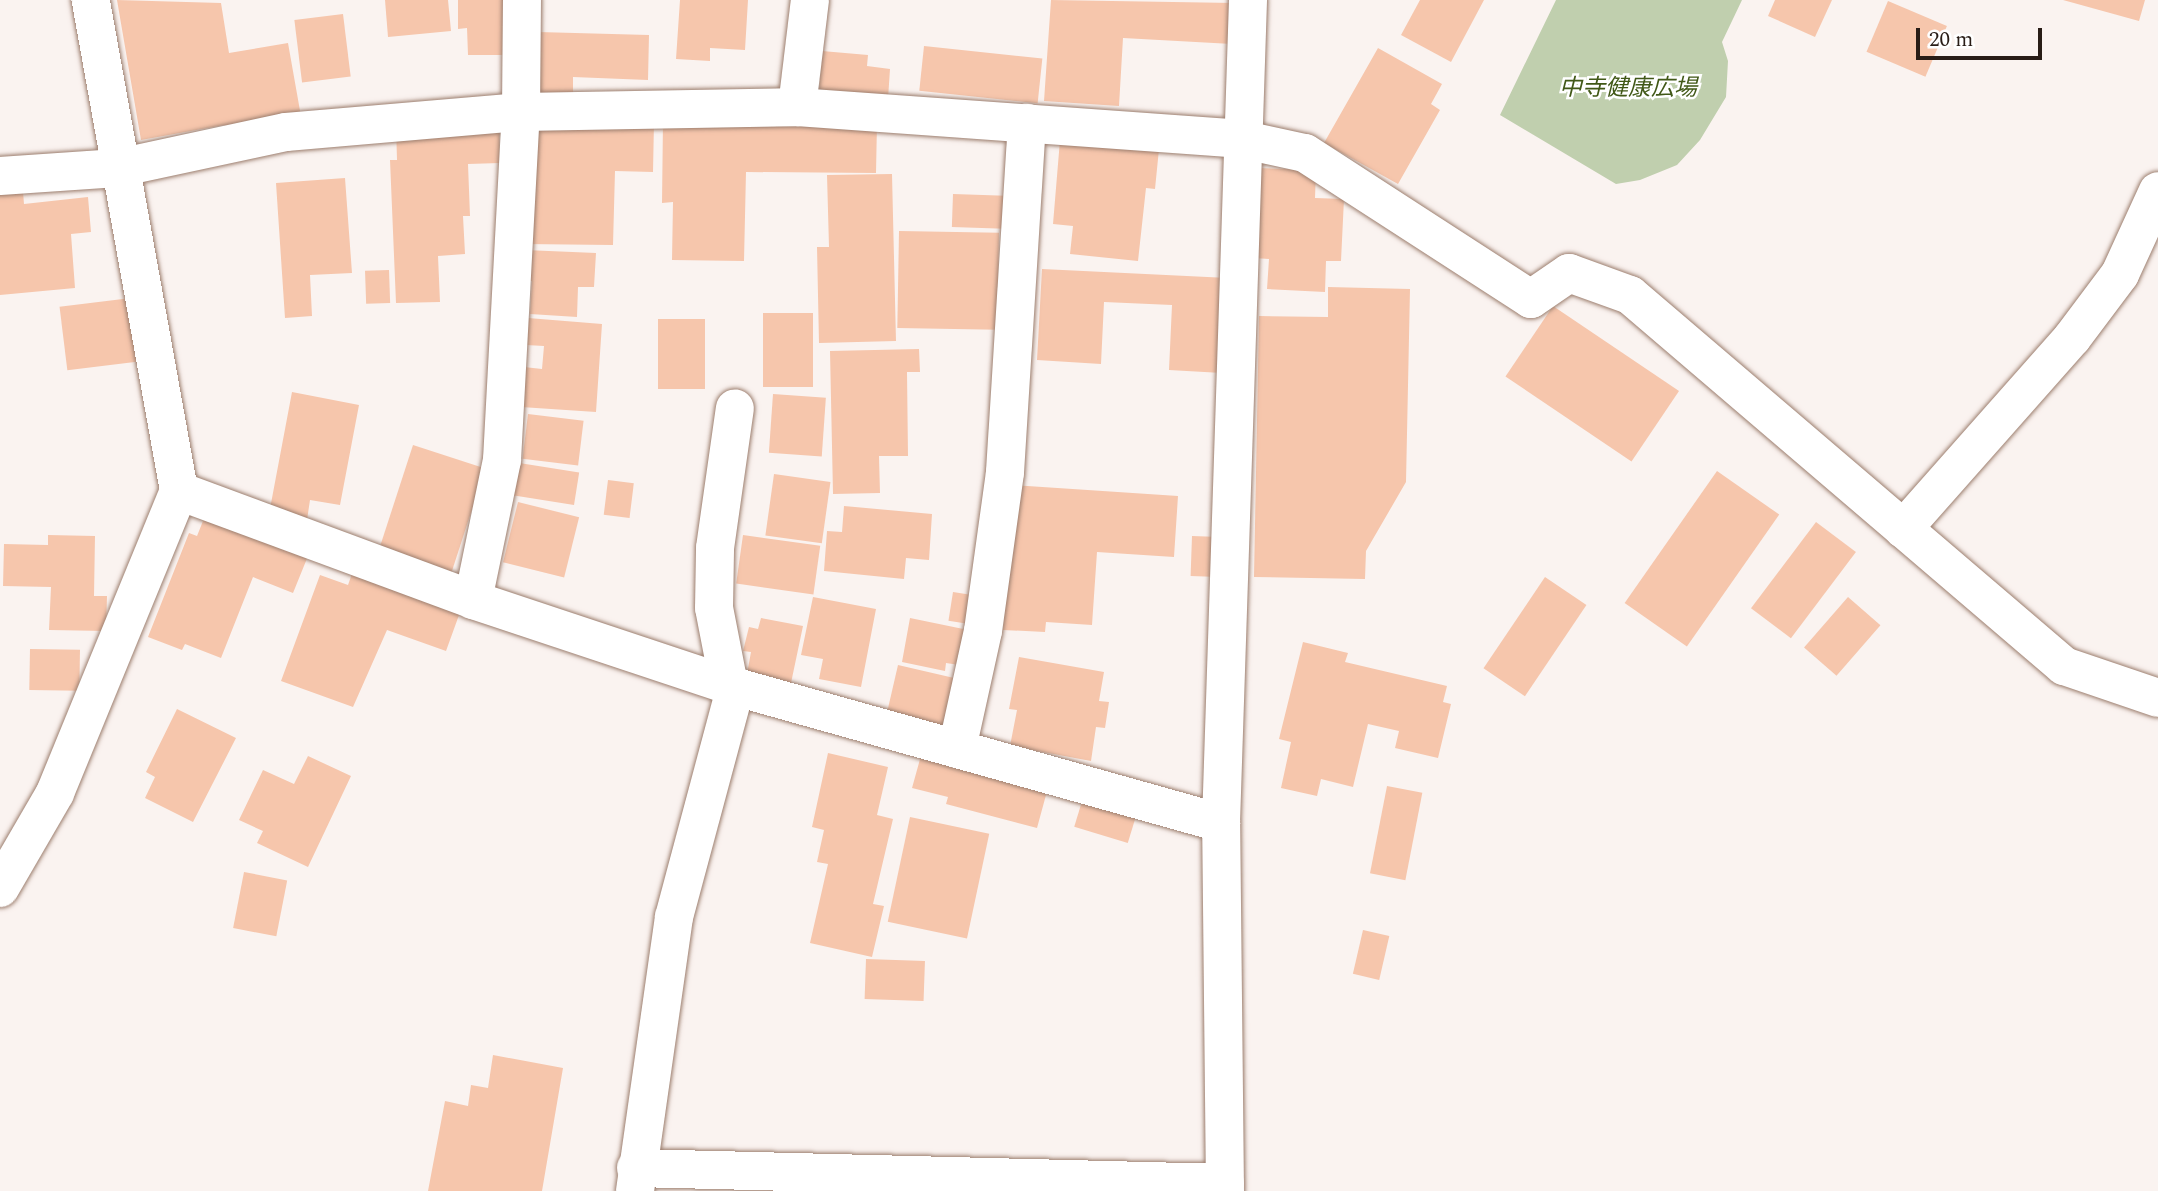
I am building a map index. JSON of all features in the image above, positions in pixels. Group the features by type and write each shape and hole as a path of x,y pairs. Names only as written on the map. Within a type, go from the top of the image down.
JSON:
{"street":[{"path":"0,888 55,793 179,491 118,167 91,0"},
{"path":"473,600 502,460 521,112 522,0"},
{"path":"797,107 810,0"},
{"path":"735,408 715,548 714,608 732,686 674,917 635,1180 1225,1187 1221,823 1240,139 1248,0"},
{"path":"0,176 118,167 286,132 521,112 797,107 1240,139 1305,153 1531,299 1569,273 1630,295 2064,666 2158,698"},
{"path":"957,749 983,631 1005,472 1027,123"},
{"path":"1903,529 2072,338 2120,274 2158,191"},
{"path":"179,491 473,600 732,686 1221,823"}],"green space":[{"name":"中寺健康広場","path":"1556,0 1742,0 1722,42 1728,61 1726,97 1700,140 1677,165 1640,180 1616,184 1500,115"}],"building":[{"path":"117,0 221,3 229,53 288,43 302,122 225,135 224,125 141,140"},
{"path":"385,0 448,0 451,31 388,37"},
{"path":"458,0 511,0 511,55 468,55 467,28 458,29"},
{"path":"680,0 748,0 745,50 710,48 710,61 676,59"},
{"path":"1051,0 1234,3 1232,44 1123,38 1119,106 1044,101"},
{"path":"1420,0 1484,0 1451,62 1401,35"},
{"path":"1775,0 1832,0 1815,37 1768,16"},
{"path":"2063,0 2145,0 2139,21"},
{"path":"1888,1 1947,26 1925,77 1867,52"},
{"path":"343,14 351,77 302,83 294,20"},
{"path":"538,32 649,35 648,80 573,77 573,102 536,101"},
{"path":"924,46 1042,58 1038,103 919,91"},
{"path":"1378,48 1442,84 1431,104 1440,110 1398,184 1324,143"},
{"path":"822,51 868,55 867,66 890,69 888,99 819,94"},
{"path":"526,120 654,122 653,172 615,171 613,245 523,244"},
{"path":"663,120 877,123 876,173 746,172 744,261 672,260 673,202 662,203"},
{"path":"499,122 500,163 468,164 470,216 463,216 465,254 438,256 440,302 396,303 390,160 397,160 396,126"},
{"path":"1060,140 1159,149 1155,189 1146,188 1138,261 1070,254 1073,226 1053,224"},
{"path":"1258,168 1316,170 1315,198 1344,199 1341,261 1326,261 1325,292 1267,289 1269,259 1254,258"},
{"path":"892,174 896,341 819,343 817,247 829,247 827,175"},
{"path":"345,178 352,273 310,275 312,316 285,318 276,183"},
{"path":"23,192 24,204 88,197 91,232 71,234 75,288 0,295 0,195"},
{"path":"953,194 1013,196 1012,229 952,227"},
{"path":"899,231 999,233 997,330 897,328"},
{"path":"525,250 596,253 594,287 578,287 577,317 530,314 532,281 524,281"},
{"path":"1042,269 1228,278 1222,373 1169,370 1172,305 1104,302 1101,364 1037,360"},
{"path":"389,270 390,303 366,304 365,271"},
{"path":"1328,287 1410,289 1406,482 1366,551 1365,579 1254,577 1259,316 1328,317"},
{"path":"131,298 139,362 67,370 60,307"},
{"path":"1553,306 1679,391 1631,461 1505,376"},
{"path":"763,313 813,313 813,387 763,387"},
{"path":"528,318 602,324 596,412 521,407 524,367 542,369 544,346 526,345"},
{"path":"658,319 705,319 705,389 658,389"},
{"path":"919,349 920,372 907,372 908,456 879,456 880,493 833,494 830,351"},
{"path":"292,392 359,405 340,505 310,500 307,520 269,514"},
{"path":"773,394 826,398 822,457 769,453"},
{"path":"528,414 584,421 578,465 523,459"},
{"path":"413,445 485,468 449,579 377,555"},
{"path":"513,462 579,472 574,505 508,495"},
{"path":"1717,471 1779,515 1687,646 1625,603"},
{"path":"774,474 830,482 822,543 765,535"},
{"path":"608,480 634,483 630,518 604,515"},
{"path":"1013,485 1178,496 1174,557 1097,552 1092,625 1046,622 1045,632 1003,630"},
{"path":"518,502 579,517 564,577 503,562"},
{"path":"844,506 932,514 929,560 906,558 904,579 824,571 827,531 842,532"},
{"path":"205,516 308,556 293,593 253,577 221,658 185,644 182,650 148,637 189,533 197,536"},
{"path":"1816,522 1856,552 1791,638 1751,608"},
{"path":"48,535 95,536 94,596 107,596 106,631 49,630 51,587 3,586 4,544 48,545"},
{"path":"743,535 820,546 813,594 736,584"},
{"path":"1192,536 1220,537 1219,577 1191,576"},
{"path":"355,565 463,604 446,651 387,630 353,707 281,681 320,575 348,585"},
{"path":"1545,577 1586,605 1525,696 1483,668"},
{"path":"953,592 977,596 972,624 948,621"},
{"path":"813,597 876,609 861,687 819,679 823,659 801,655"},
{"path":"1848,597 1880,625 1836,676 1804,648"},
{"path":"761,618 803,626 791,683 747,674 751,652 743,651 749,627 758,629"},
{"path":"910,618 973,631 966,666 946,663 945,671 902,662"},
{"path":"1303,642 1348,653 1345,662 1447,686 1443,702 1451,704 1438,758 1395,748 1399,731 1368,724 1353,787 1321,779 1317,796 1281,788 1291,742 1279,739"},
{"path":"30,649 80,650 79,691 29,690"},
{"path":"1019,657 1104,672 1099,701 1109,702 1105,728 1096,727 1091,761 1010,746 1017,710 1009,709"},
{"path":"898,665 969,681 958,731 887,715"},
{"path":"177,709 236,738 193,822 145,798 155,777 146,772"},
{"path":"922,752 1049,784 1037,828 946,804 948,797 912,788"},
{"path":"828,753 888,767 877,815 893,819 873,904 884,906 872,957 810,943 828,864 817,862 824,830 812,827"},
{"path":"308,756 351,776 308,867 257,843 263,831 239,820 263,770 294,784"},
{"path":"1387,786 1422,793 1405,880 1370,873"},
{"path":"1083,798 1137,814 1128,843 1074,827"},
{"path":"910,817 989,834 967,939 888,922"},
{"path":"244,872 287,880 276,936 233,928"},
{"path":"1363,930 1389,936 1379,980 1353,974"},
{"path":"866,959 925,961 924,1001 865,999"},
{"path":"493,1055 563,1068 542,1191 428,1191 445,1101 468,1106 471,1085 488,1088"}]}
